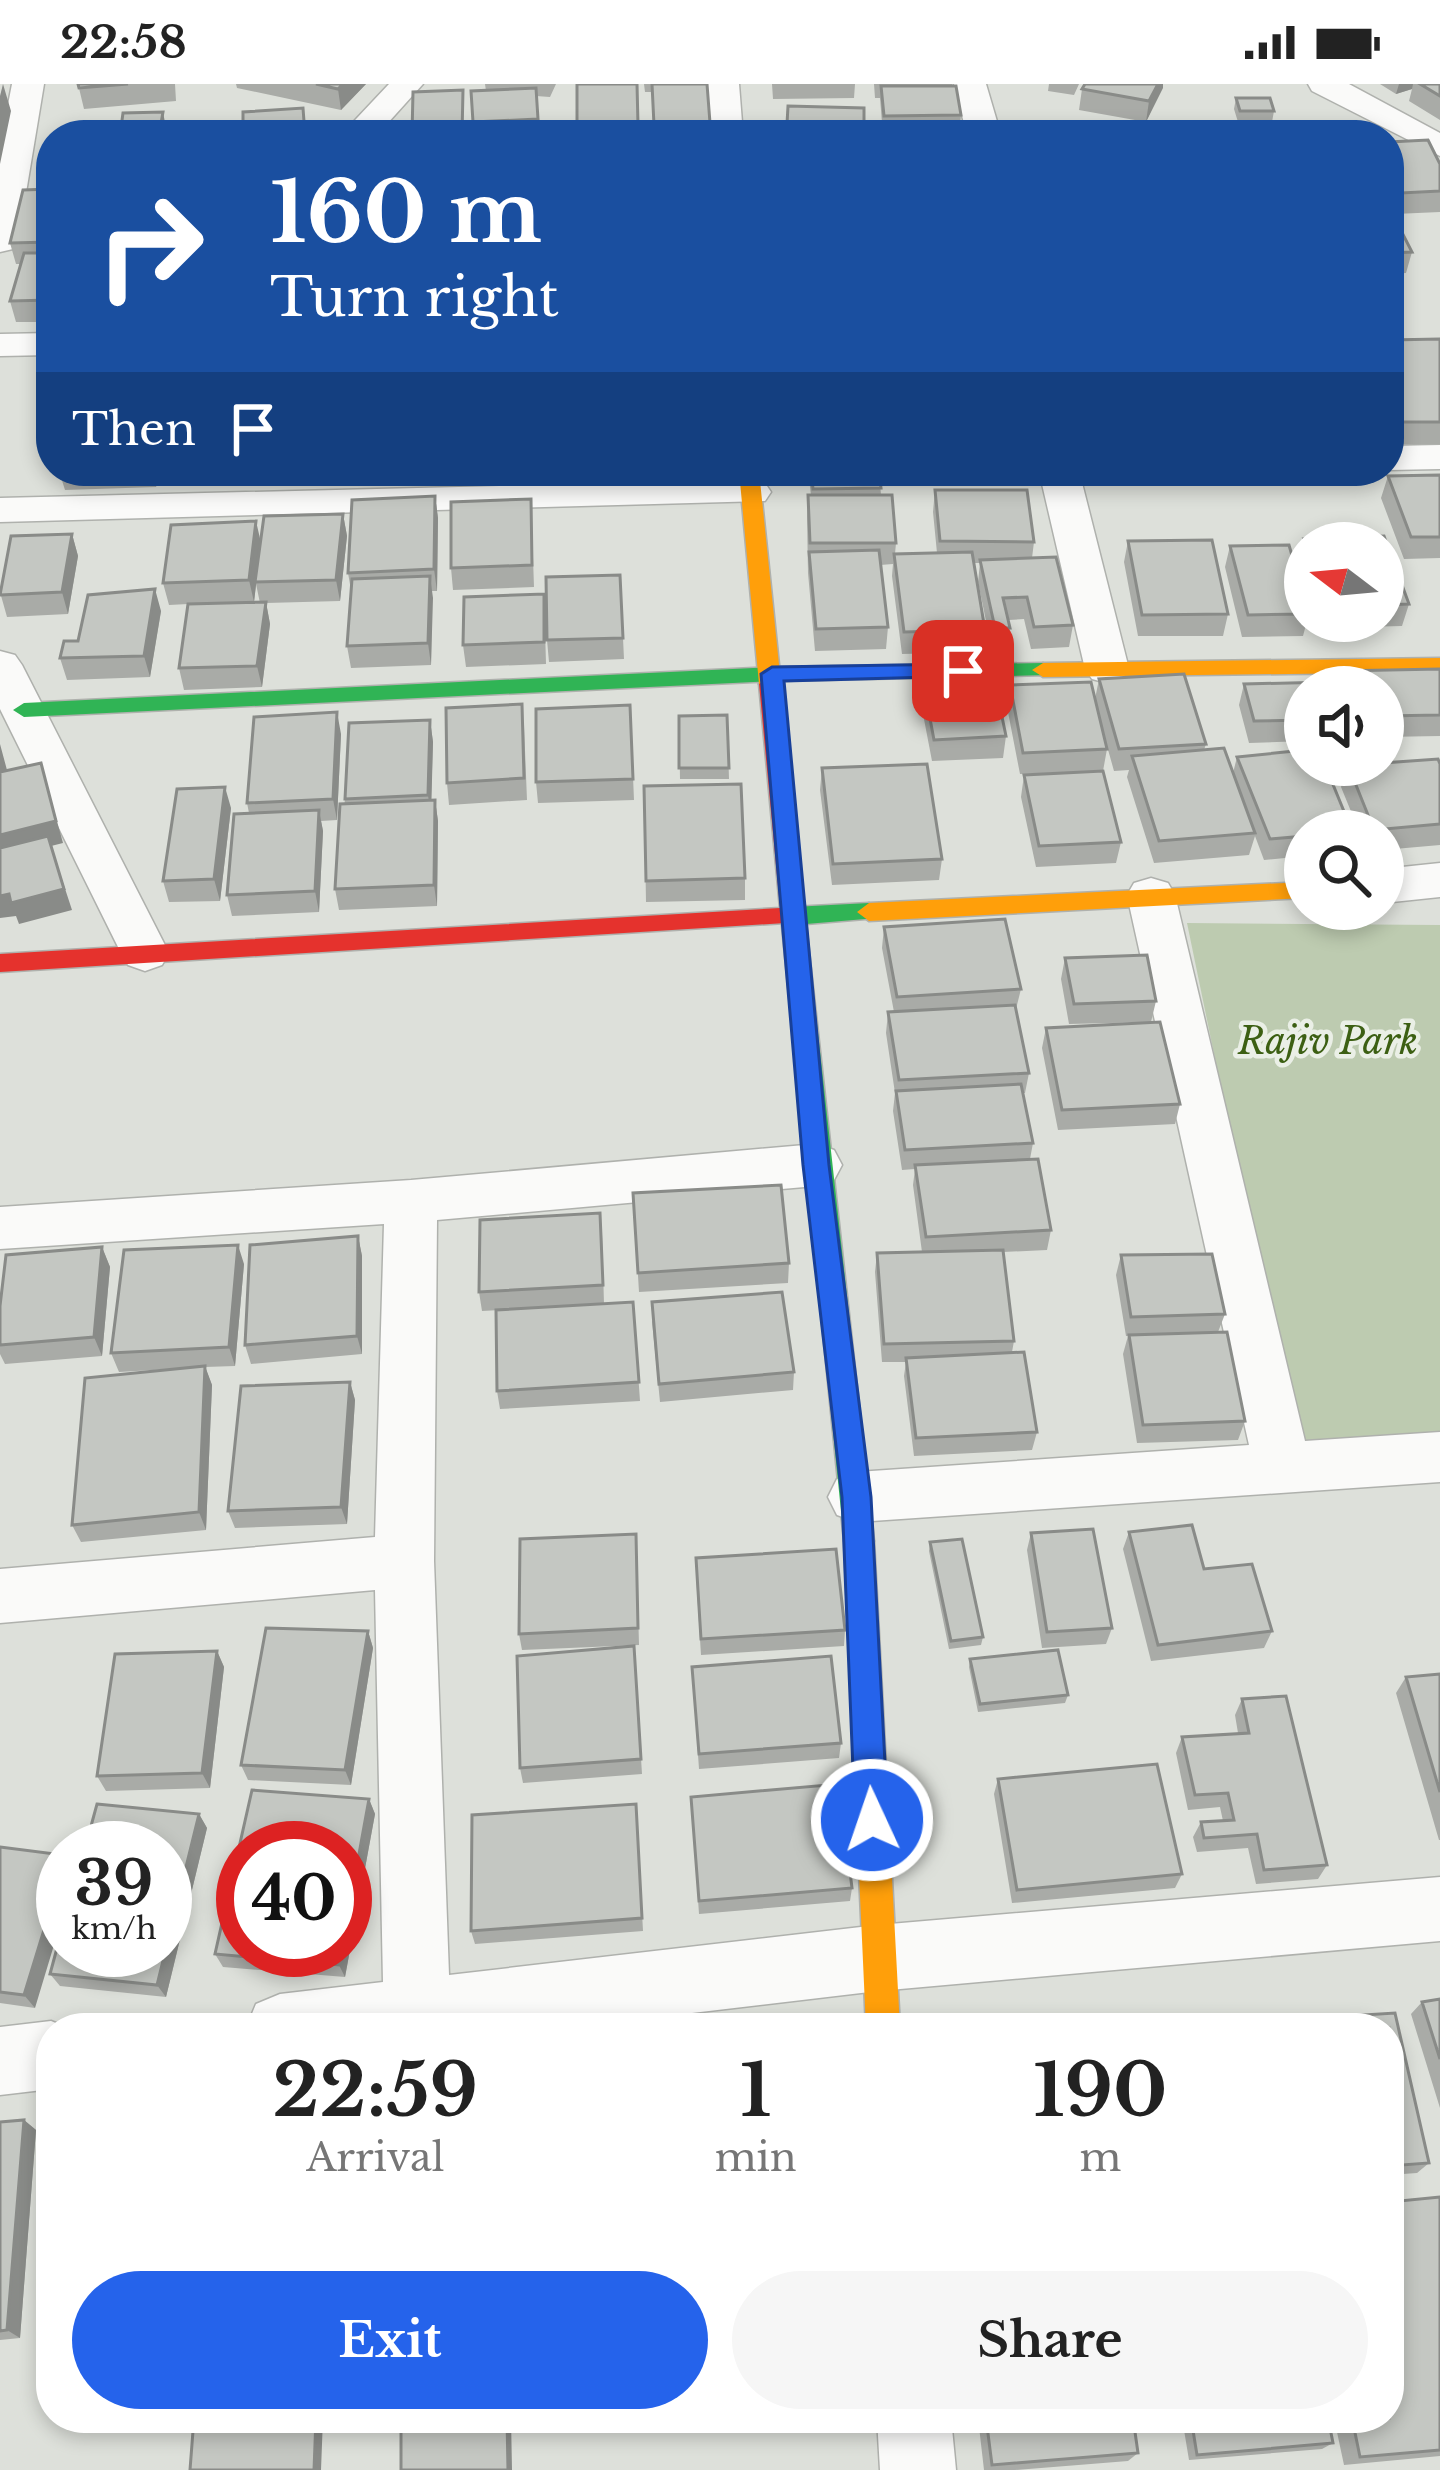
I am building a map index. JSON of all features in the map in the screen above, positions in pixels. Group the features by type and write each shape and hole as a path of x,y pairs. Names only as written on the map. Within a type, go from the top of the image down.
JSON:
{"street":[{"path":"0,241 28,84"},
{"path":"372,120 407,84"},
{"path":"723,84 725,120"},
{"path":"970,84 980,120"},
{"path":"1324,84 1384,120"},
{"path":"4,199 36,197"},
{"path":"0,345 36,344"},
{"path":"1404,458 1440,457"},
{"path":"0,510 643,486"},
{"path":"750,486 816,1165 856,1497 883,2013"},
{"path":"1064,486 1107,669"},
{"path":"24,710 772,674 1440,664"},
{"path":"0,665 145,953"},
{"path":"1404,884 1440,880"},
{"path":"0,963 1284,891"},
{"path":"1151,895 1283,1468"},
{"path":"0,1228 411,1201 816,1165"},
{"path":"411,1201 404,1561 417,2012"},
{"path":"856,1497 1440,1457"},
{"path":"0,1596 404,1561"},
{"path":"408,2013 878,1958 1440,1909"},
{"path":"0,2061 36,2057"},
{"path":"915,2433 918,2470"}],"green space":[{"name":"Rajiv Park","path":"1187,923 1284,924 1284,930 1404,930 1404,925 1440,925 1440,1436 1296,1451"}],"building":[{"path":"78,84 128,84 79,88"},
{"path":"577,84 637,84 638,120 577,120"},
{"path":"652,84 707,84 710,120 654,120"},
{"path":"1085,84 1158,84 1149,101 1082,89"},
{"path":"1420,84 1440,84 1440,96"},
{"path":"881,86 956,86 961,115 884,116"},
{"path":"536,88 538,119 473,120 471,91"},
{"path":"463,90 462,120 412,120 413,92"},
{"path":"1236,98 1270,98 1274,111 1240,111"},
{"path":"788,106 864,108 864,120 787,120"},
{"path":"303,108 304,120 243,120 243,112"},
{"path":"163,112 162,120 122,120 123,113"},
{"path":"1428,140 1440,164 1440,191 1404,193 1404,141"},
{"path":"23,190 36,190 36,242 10,243"},
{"path":"24,253 36,253 36,300 10,301"},
{"path":"1440,339 1440,422 1404,422 1404,340"},
{"path":"1440,475 1440,537 1411,537 1392,486 1404,486 1404,476"},
{"path":"813,486 881,488 813,489"},
{"path":"935,490 1027,490 1034,542 940,541"},
{"path":"808,495 892,495 896,543 810,543"},
{"path":"435,496 434,569 348,573 352,500"},
{"path":"531,499 532,565 451,568 451,502"},
{"path":"343,514 336,580 255,582 264,516"},
{"path":"256,521 249,580 163,583 171,525"},
{"path":"72,534 62,592 0,595 11,536"},
{"path":"1212,540 1228,614 1142,615 1128,541"},
{"path":"1284,545 1284,614 1248,615 1230,546"},
{"path":"879,550 888,627 816,629 809,552"},
{"path":"972,552 985,630 904,632 894,554"},
{"path":"1056,557 1073,625 1034,627 1027,597 1003,598 1010,628 995,628 980,560"},
{"path":"620,575 623,638 547,640 546,577"},
{"path":"430,576 428,643 347,646 352,579"},
{"path":"155,589 144,656 60,658 64,641 78,641 88,595"},
{"path":"544,594 544,642 463,645 464,597"},
{"path":"266,602 257,666 179,668 188,604"},
{"path":"1440,669 1440,715 1404,716 1404,670"},
{"path":"1184,674 1206,744 1119,749 1099,679"},
{"path":"1091,682 1107,749 1023,753 1010,685"},
{"path":"1284,683 1284,720 1254,721 1244,684"},
{"path":"996,688 1006,736 934,740 925,692"},
{"path":"522,704 524,778 447,783 446,708"},
{"path":"630,705 633,779 536,782 536,709"},
{"path":"337,712 333,799 247,803 254,717"},
{"path":"727,715 729,768 679,768 679,716"},
{"path":"430,720 428,795 345,799 349,723"},
{"path":"1224,748 1255,833 1159,841 1132,756"},
{"path":"1284,752 1284,786 1334,786 1343,810 1284,810 1284,838 1270,839 1237,757"},
{"path":"1438,759 1440,824 1404,827 1404,810 1366,810 1356,786 1404,786 1404,761"},
{"path":"41,763 56,821 0,835 0,772"},
{"path":"927,764 942,859 833,864 822,768"},
{"path":"1103,771 1121,842 1039,846 1024,775"},
{"path":"741,784 745,878 646,881 644,786"},
{"path":"225,787 214,879 163,881 177,789"},
{"path":"435,800 434,885 335,889 340,804"},
{"path":"319,810 315,891 227,895 234,814"},
{"path":"48,836 64,889 11,903 9,894 0,896 0,848"},
{"path":"1005,919 1021,989 897,997 884,927"},
{"path":"1147,955 1156,1001 1074,1004 1065,958"},
{"path":"1015,1005 1029,1073 899,1080 888,1012"},
{"path":"1160,1022 1180,1104 1062,1110 1046,1028"},
{"path":"1021,1084 1033,1143 905,1150 896,1091"},
{"path":"1038,1159 1051,1230 926,1237 915,1165"},
{"path":"781,1185 789,1263 638,1273 633,1193"},
{"path":"600,1213 603,1285 479,1292 480,1220"},
{"path":"358,1236 357,1336 245,1345 250,1245"},
{"path":"238,1245 229,1347 111,1353 124,1250"},
{"path":"102,1247 94,1337 0,1345 6,1255"},
{"path":"1003,1250 1014,1341 884,1344 877,1253"},
{"path":"1212,1254 1225,1314 1131,1317 1121,1255"},
{"path":"782,1292 794,1372 659,1384 652,1302"},
{"path":"633,1302 639,1382 497,1391 496,1310"},
{"path":"1227,1332 1245,1421 1143,1425 1129,1335"},
{"path":"1024,1352 1037,1432 916,1438 906,1358"},
{"path":"205,1366 199,1512 72,1525 85,1378"},
{"path":"350,1382 341,1507 228,1511 241,1386"},
{"path":"1192,1525 1204,1569 1252,1564 1272,1631 1158,1645 1129,1532"},
{"path":"1093,1529 1112,1628 1047,1632 1031,1533"},
{"path":"636,1534 638,1628 519,1634 520,1539"},
{"path":"962,1539 983,1637 951,1641 930,1542"},
{"path":"836,1549 845,1630 701,1639 696,1558"},
{"path":"266,1628 368,1631 345,1770 241,1765"},
{"path":"634,1646 641,1759 520,1768 517,1656"},
{"path":"1058,1650 1068,1695 980,1704 970,1659"},
{"path":"217,1651 202,1773 97,1776 115,1654"},
{"path":"831,1656 841,1743 699,1754 692,1667"},
{"path":"1440,1674 1440,1792 1406,1677"},
{"path":"1286,1696 1327,1865 1264,1870 1257,1834 1204,1838 1201,1822 1234,1820 1228,1793 1195,1795 1182,1737 1249,1733 1242,1699"},
{"path":"1157,1764 1182,1874 1017,1890 998,1779"},
{"path":"839,1784 852,1888 699,1901 691,1797"},
{"path":"252,1790 369,1799 365,1821 245,1821"},
{"path":"97,1804 199,1814 192,1842 192,1821 92,1821"},
{"path":"636,1804 642,1918 471,1931 472,1815"},
{"path":"0,1847 36,1852 36,1956 24,1995 0,1992"},
{"path":"79,1977 159,1977 157,1985"},
{"path":"1440,1999 1440,2059 1422,2002"},
{"path":"1404,2053 1429,2163 1404,2165"},
{"path":"24,2120 7,2330 0,2331 0,2122"},
{"path":"1440,2197 1440,2450 1360,2457 1355,2433 1404,2433 1404,2201"},
{"path":"193,2433 315,2433 314,2470 190,2470"},
{"path":"401,2433 507,2433 508,2470 401,2470"},
{"path":"988,2433 1135,2433 1138,2453 992,2465"},
{"path":"1193,2433 1331,2433 1333,2443 1197,2455"}],"traffic: fast":[{"path":"24,710 772,674 1043,670"},
{"path":"859,1541 793,916 869,912"}],"traffic: slow":[{"path":"750,486 770,684"},
{"path":"1043,670 1440,665"},
{"path":"869,912 1284,891"},
{"path":"859,1541 882,2013"}],"traffic: jam":[{"path":"0,963 793,916 770,684"}],"route":[{"path":"872,1820 856,1497 816,1165 772,674 963,671"}]}
